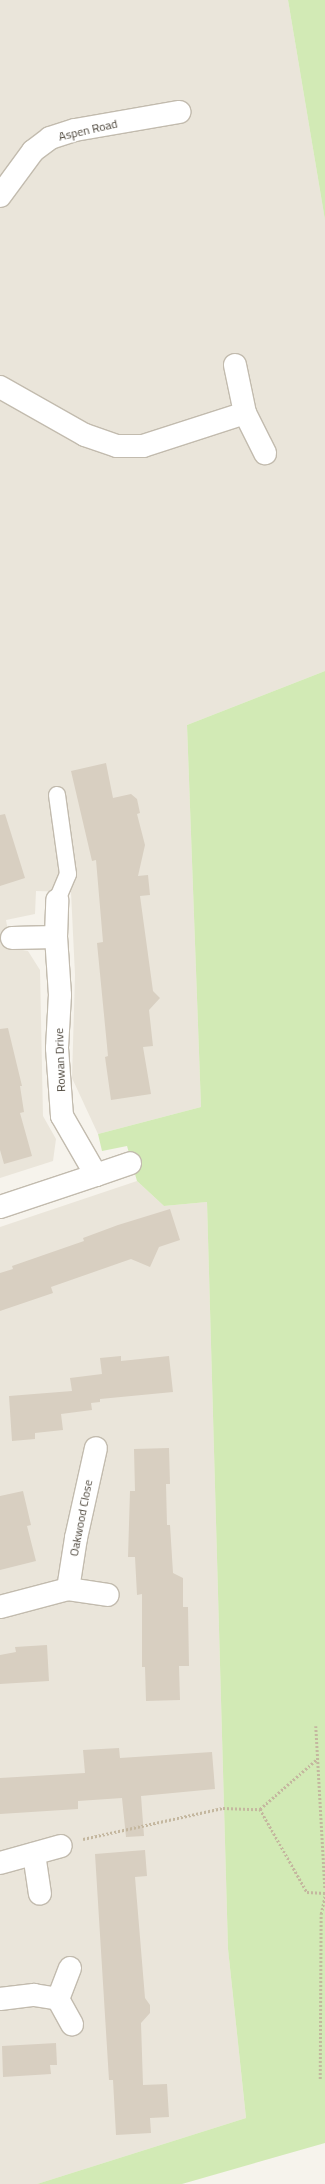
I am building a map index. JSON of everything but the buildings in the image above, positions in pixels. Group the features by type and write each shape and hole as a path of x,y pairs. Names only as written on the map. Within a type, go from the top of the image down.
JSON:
{"street":[{"name":"Aspen Road","path":"0,196 17,169 32,151 50,138 74,130 179,112"},
{"path":"235,366 245,413 265,453"},
{"path":"0,386 85,435 117,446 143,446 245,413"},
{"name":"Rowan Drive","path":"57,900 56,936 60,995 57,1048 62,1116 96,1174"},
{"path":"6,937 56,936"},
{"path":"0,1207 130,1163"},
{"name":"Oakwood Close","path":"68,1589 76,1538 96,1448"},
{"path":"0,1607 68,1589 108,1595"},
{"path":"0,1863 61,1846"},
{"path":"34,1854 40,1894"},
{"path":"58,1999 70,1968"},
{"path":"0,1999 34,1995 58,1999"},
{"path":"58,1999 72,2024"}],"lane":[{"path":"57,795 68,874 57,900"}],"path":[{"path":"316,1726 325,1889"},
{"path":"61,1846 223,1808 260,1809 317,1759"},
{"path":"260,1809 307,1892 325,1894 321,1914 320,2079"}],"shaded area":[{"path":"0,0 288,0 325,220 325,671 187,725 201,1107 98,1134 72,1078 75,975 71,892 36,891 35,914 6,920 11,948 28,951 40,970 43,1116 56,1139 53,1161 0,1178"},
{"path":"137,1181 164,1206 207,1202 228,1949 246,2118 37,2184 0,2184 0,1227"}],"green space":[{"path":"288,0 325,0 325,220"},
{"path":"325,671 325,2143 182,2184 37,2184 246,2118 228,1949 207,1202 164,1206 137,1181 127,1146 102,1151 98,1134 201,1107 187,725"}]}
